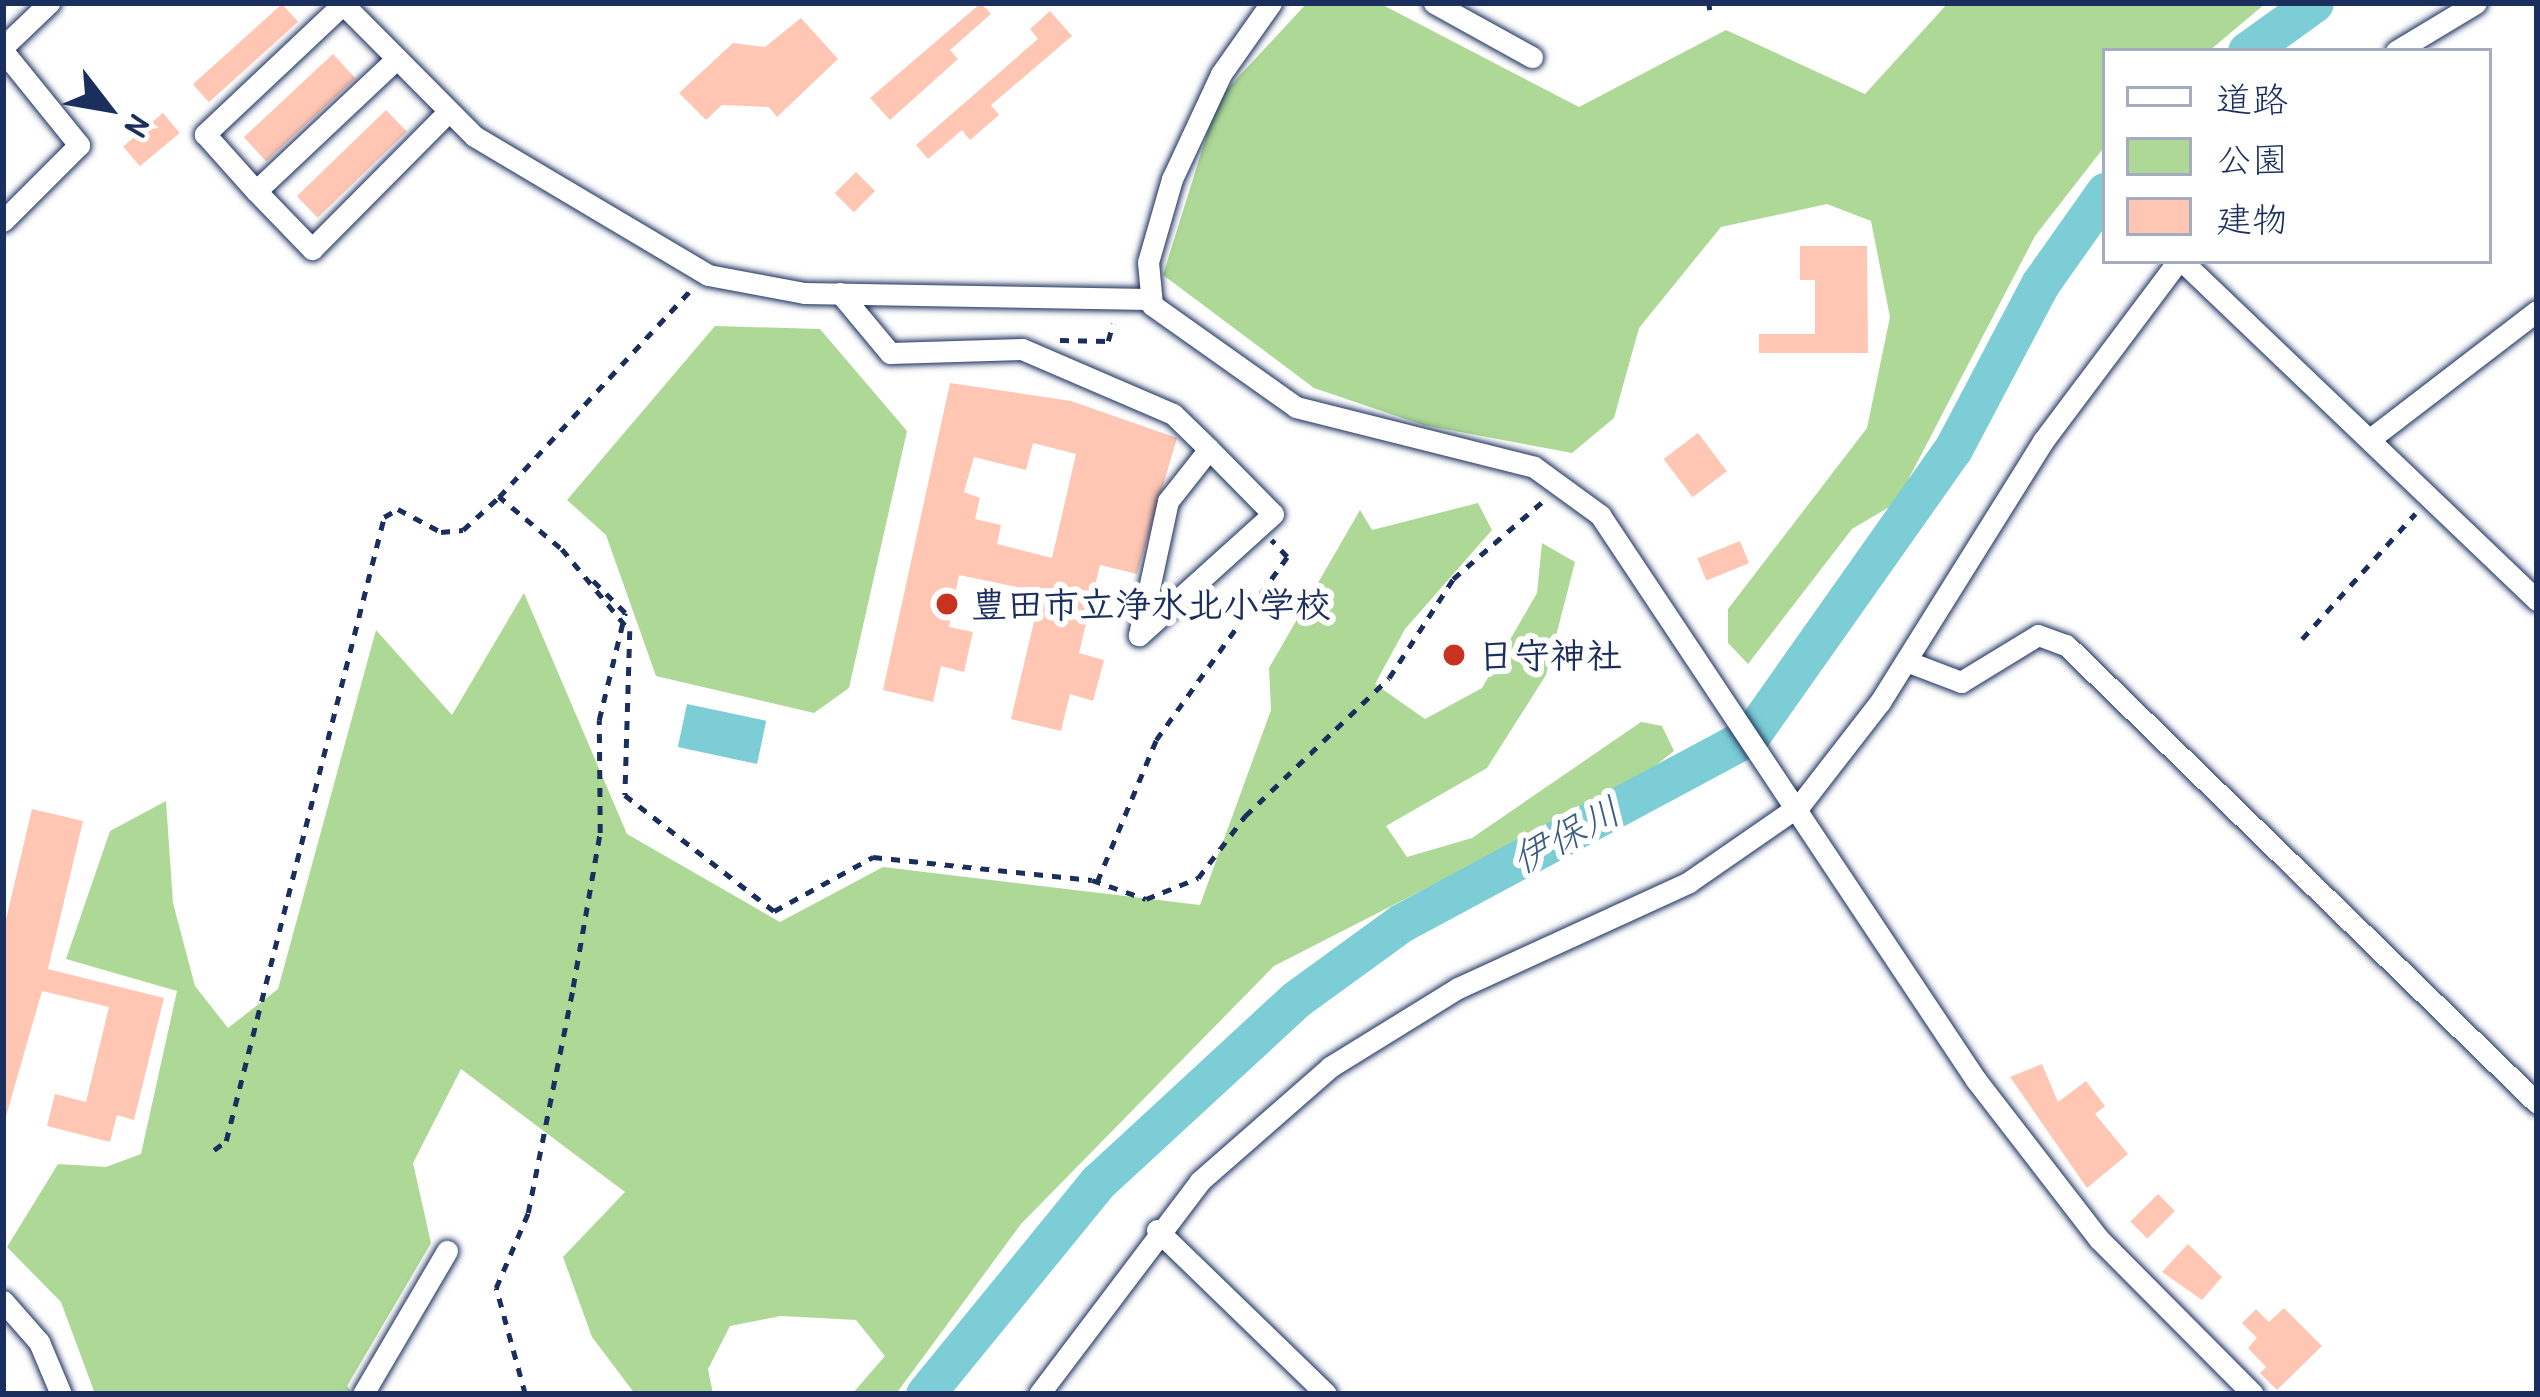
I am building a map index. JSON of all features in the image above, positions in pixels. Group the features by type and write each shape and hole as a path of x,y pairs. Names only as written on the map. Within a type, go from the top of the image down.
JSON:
{"street":[{"path":"3,221 79,145 3,48 49,3"},
{"path":"1149,299 1148,262 1196,122 1271,3"},
{"path":"1434,3 1532,57"},
{"path":"2401,48 2476,3"},
{"path":"446,113 312,249 205,134 342,4 446,113 708,275 839,293 1149,299 1296,407 1534,467 1600,515 1710,669 1976,1080 2099,1239 2253,1394"},
{"path":"256,190 393,62"},
{"path":"1039,1394 1157,1230 1243,1139 1396,1022 1690,882 1794,796 1906,661 2043,441 2178,264"},
{"path":"2183,264 2537,600"},
{"path":"839,293 890,353 1022,349 1173,414 1209,449 1274,514 1139,635 1168,501 1209,449"},
{"path":"2370,440 2537,311"},
{"path":"1906,661 1961,682 2038,635 2066,646 2537,1103"},
{"path":"1157,1230 1326,1394"},
{"path":"363,1394 447,1251"},
{"path":"3,1301 39,1342 61,1394"}],"path":[{"path":"214,1150 226,1142 384,517 398,509 441,532 463,530 708,275"},
{"path":"1022,349 1108,341 1113,324"},
{"path":"499,497 562,549 625,613 599,720 599,833 573,987 528,1213 494,1304 525,1394"},
{"path":"2302,639 2430,497"},
{"path":"562,549 630,631 625,795 774,911 873,857 1097,882 1146,898 1198,878 1245,816 1389,678 1453,579 1547,498"},
{"path":"1097,882 1156,740 1287,556"}],"green space":[{"path":"1307,3 1379,3 1579,107 1726,30 1865,94 1948,3 2266,3 2213,48 2102,48 2102,150 2035,236 1896,503 1852,529 1748,664 1728,643 1728,609 1867,428 1890,317 1871,221 1827,204 1721,227 1639,328 1614,418 1572,453 1423,425 1314,388 1163,275 1218,99"},
{"path":"715,326 820,329 907,431 849,688 814,713 656,676 606,535 567,500"},
{"path":"1478,503 1492,530 1405,629 1375,684 1425,719 1482,688 1537,593 1542,543 1575,562 1546,675 1487,768 1386,826 1407,857 1472,838 1641,722 1662,726 1674,751 1636,781 1274,966 1021,1224 896,1394 852,1394 885,1356 856,1320 781,1316 730,1326 708,1369 713,1394 635,1394 592,1337 563,1257 625,1192 461,1069 413,1163 431,1243 347,1386 353,1394 95,1394 61,1302 7,1247 58,1164 106,1167 141,1154 177,991 66,959 110,831 166,801 173,903 195,986 228,1028 278,989 376,630 452,715 524,593 627,834 780,922 883,867 1200,905 1271,710 1269,668 1360,510 1372,530"}],"water":[{"path":"687,704 766,721 757,764 678,747"}],"building":[{"path":"981,3 991,14 950,50 958,59 890,120 870,98"},
{"path":"282,4 298,22 209,102 193,84"},
{"path":"1050,11 1072,36 991,105 999,115 970,140 962,130 928,159 916,145 1038,39 1030,29"},
{"path":"801,18 838,59 777,117 769,107 722,105 706,120 679,93 733,43 765,47"},
{"path":"333,54 356,78 266,161 244,137"},
{"path":"386,110 407,132 318,218 297,196"},
{"path":"163,113 180,133 140,166 123,146"},
{"path":"856,172 875,191 854,212 835,193"},
{"path":"1800,246 1867,246 1868,353 1759,353 1759,334 1815,334 1815,280 1800,280"},
{"path":"950,383 1071,401 1177,438 1137,574 1100,565 1079,653 1104,660 1093,701 1070,694 1061,731 1011,719 1041,592 959,575 949,627 973,632 964,672 941,666 933,702 883,690","holes":["1033,443 1076,454 1052,558 997,544 1001,525 975,519 980,498 964,492 974,457 1026,470"]},
{"path":"1698,433 1727,471 1693,497 1664,459"},
{"path":"1740,541 1749,563 1706,580 1697,558"},
{"path":"32,809 83,821 48,969 164,998 134,1120 117,1115 110,1142 47,1126 55,1094 86,1102 109,1007 42,991 3,1127 3,932"},
{"path":"2042,1064 2058,1102 2086,1081 2105,1106 2095,1114 2128,1154 2087,1188 2010,1077"},
{"path":"2158,1194 2175,1211 2147,1239 2130,1222"},
{"path":"2188,1244 2222,1277 2202,1300 2162,1272"},
{"path":"2284,1308 2322,1346 2277,1390 2260,1373 2266,1367 2248,1348 2257,1338 2242,1323 2256,1309 2269,1322"}],"waterway":[{"name":"伊保川","path":"2251,48 2314,3"},
{"name":"伊保川","path":"925,1394 1098,1182 1295,1000 1401,923 1751,735 1953,449 2040,284 2102,196"}],"place":[{"name":"豊田市立浄水北小学校","path":"947,604"},
{"name":"日守神社","path":"1454,655"}]}
